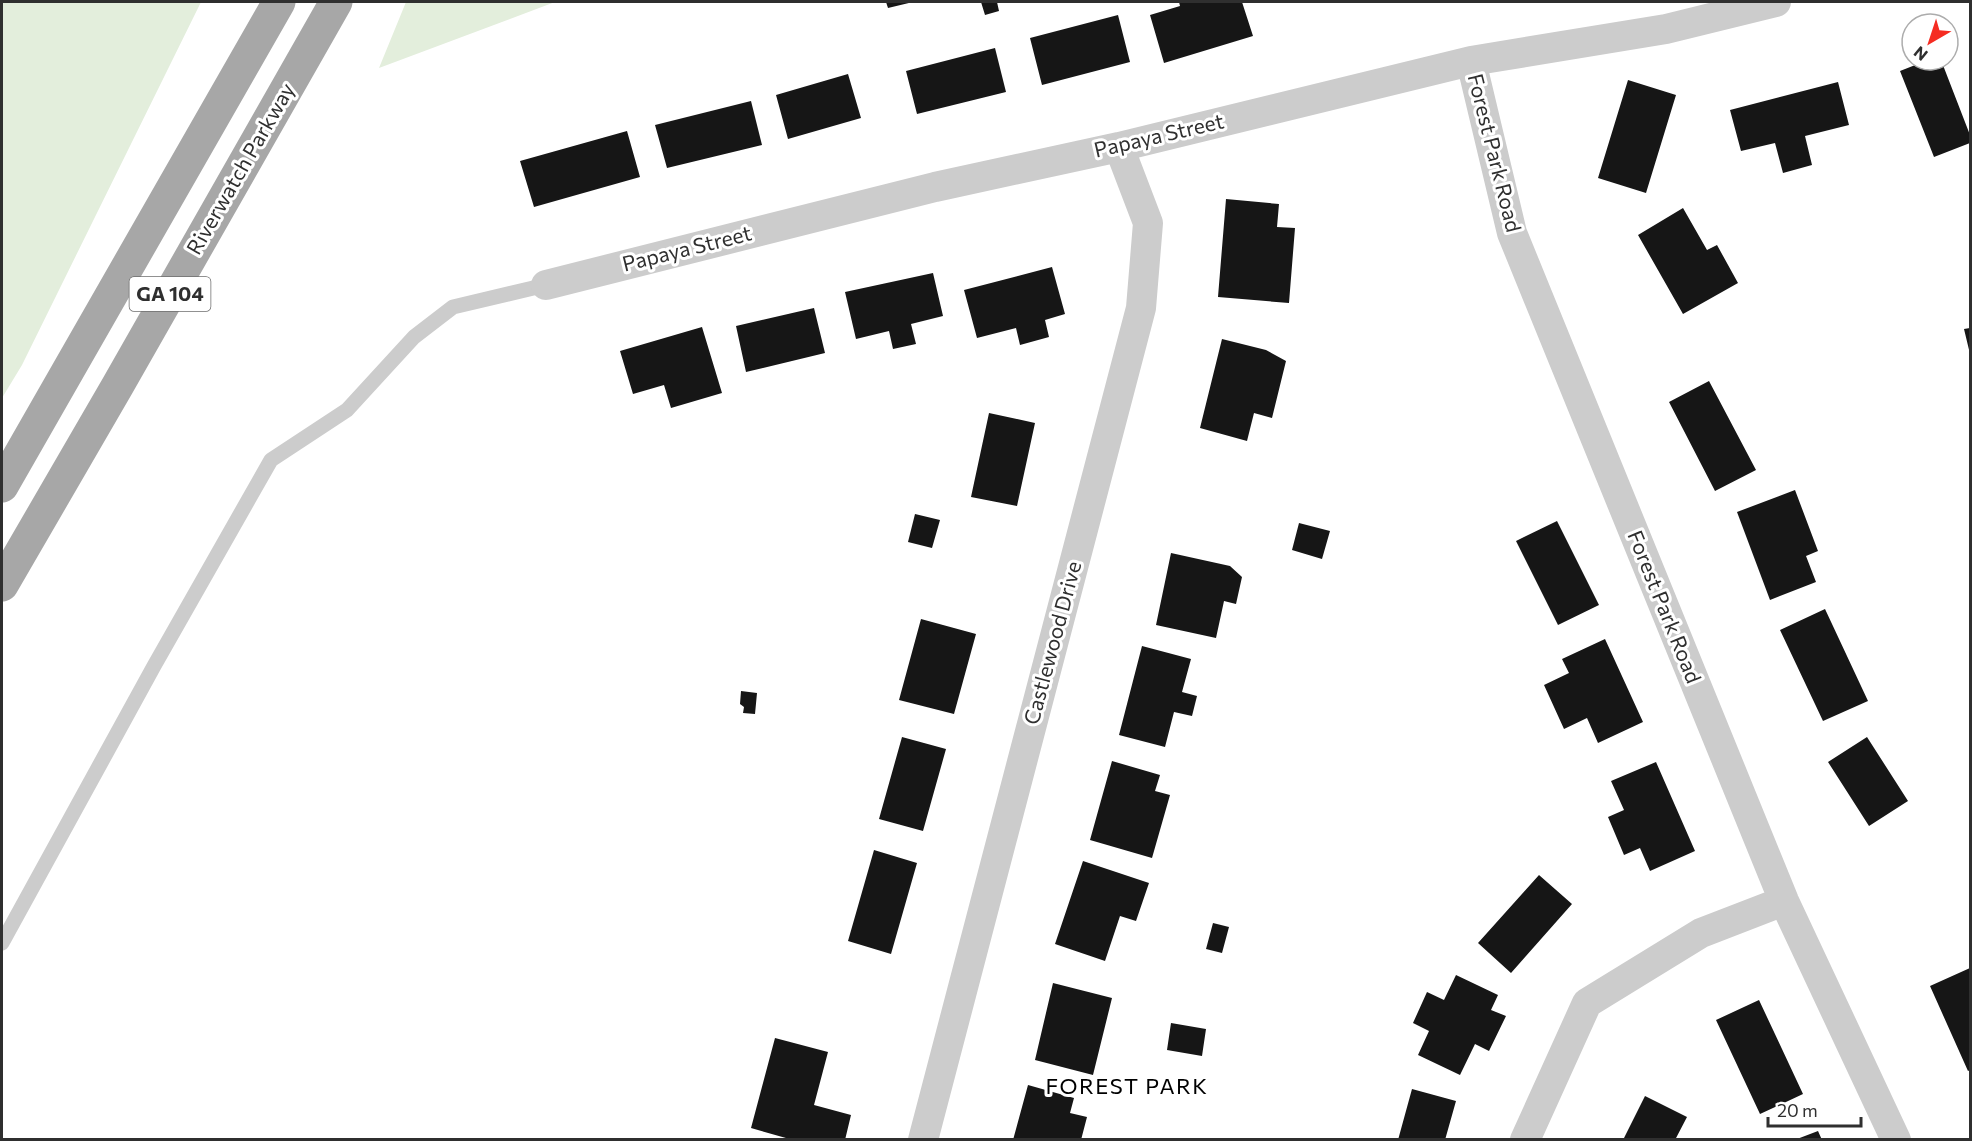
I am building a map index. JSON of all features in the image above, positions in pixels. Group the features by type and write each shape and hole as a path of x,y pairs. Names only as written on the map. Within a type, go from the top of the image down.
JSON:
{"main road":[{"name":"GA 104","path":"2,486 279,2"},
{"name":"Riverwatch Parkway","path":"2,585 336,2"}],"street":[{"name":"Papaya Street","path":"546,285 935,187 1119,147 1471,61 1666,29 1776,2"},
{"name":"Forest Park Road","path":"1471,61 1512,233 1784,901 1896,1140"},
{"name":"Castlewood Drive","path":"923,1140 1141,308 1148,223 1119,147"},
{"path":"1525,1140 1587,1003 1701,933 1784,901"}],"lane":[{"path":"2,943 154,666 271,460 347,410 414,337 453,306 546,285"}],"green space":[{"path":"2,2 201,2 22,365 2,398"},
{"path":"406,2 555,2 379,68"}],"building":[{"path":"886,2 913,2 888,8"},
{"path":"981,2 997,2 999,11 985,15"},
{"path":"1179,2 1242,2 1253,36 1164,63 1150,15 1180,6"},
{"path":"1118,15 1130,62 1042,85 1030,38"},
{"path":"995,48 1006,92 917,114 906,71"},
{"path":"1900,72 1946,72 1970,135 1970,143 1934,157"},
{"path":"848,74 861,118 788,139 776,95"},
{"path":"1628,80 1676,95 1646,193 1598,178"},
{"path":"1838,82 1849,125 1805,136 1812,165 1783,173 1775,143 1741,151 1730,110"},
{"path":"751,101 762,145 667,168 655,125"},
{"path":"627,131 640,177 534,207 520,161"},
{"path":"1226,199 1279,204 1277,227 1295,228 1289,303 1218,297"},
{"path":"1683,208 1707,250 1717,245 1738,283 1683,314 1638,235"},
{"path":"1052,267 1065,314 1045,320 1049,337 1020,345 1016,328 977,338 964,290"},
{"path":"933,273 943,316 911,324 916,344 893,349 889,331 856,339 845,292"},
{"path":"814,308 825,353 746,372 736,326"},
{"path":"702,327 722,393 671,408 664,385 633,394 620,351"},
{"path":"1970,328 1970,354 1964,329"},
{"path":"1222,339 1266,350 1286,361 1272,418 1254,413 1247,441 1200,428"},
{"path":"1709,381 1756,470 1715,491 1669,402"},
{"path":"989,413 1035,423 1017,506 971,497"},
{"path":"1795,490 1818,551 1806,556 1816,582 1770,600 1737,512"},
{"path":"915,514 940,520 932,548 908,542"},
{"path":"1557,521 1599,605 1558,625 1516,541"},
{"path":"1299,523 1330,531 1322,559 1292,550"},
{"path":"1171,553 1230,566 1242,577 1236,604 1224,601 1216,638 1156,625"},
{"path":"1825,609 1868,701 1823,721 1780,630"},
{"path":"921,619 976,634 954,714 899,700"},
{"path":"1605,639 1643,722 1598,743 1587,718 1564,729 1544,685 1569,673 1562,659"},
{"path":"1142,646 1191,659 1182,692 1197,696 1192,716 1174,712 1165,747 1119,735"},
{"path":"741,691 757,693 755,714 743,713 744,707 740,704"},
{"path":"902,737 946,749 923,831 879,819"},
{"path":"1867,737 1908,801 1869,826 1828,762"},
{"path":"1112,761 1160,775 1155,791 1170,795 1152,858 1090,840"},
{"path":"1656,762 1695,851 1650,871 1640,848 1624,855 1608,817 1624,810 1611,781"},
{"path":"874,850 917,863 891,954 848,941"},
{"path":"1083,861 1149,883 1136,921 1120,916 1105,961 1055,944"},
{"path":"1539,875 1572,904 1511,973 1478,943"},
{"path":"1213,923 1229,927 1222,953 1206,949"},
{"path":"1970,968 1970,1070 1968,1071 1930,986"},
{"path":"1456,975 1498,995 1491,1010 1506,1016 1489,1051 1475,1044 1460,1075 1418,1055 1429,1031 1413,1023 1427,992 1444,1000"},
{"path":"1053,983 1112,998 1093,1075 1035,1060"},
{"path":"1759,1000 1803,1094 1760,1114 1716,1020"},
{"path":"1171,1023 1206,1029 1202,1056 1167,1050"},
{"path":"775,1038 828,1052 814,1105 851,1115 845,1140 793,1140 751,1128"},
{"path":"1028,1085 1074,1098 1070,1113 1087,1117 1081,1140 1013,1140"},
{"path":"1412,1089 1456,1101 1445,1140 1398,1140"},
{"path":"1645,1096 1687,1117 1675,1140 1623,1140"},
{"path":"1818,1131 1822,1140 1797,1140 1797,1139"}],"district":[{"name":"FOREST PARK","path":"1127,1086"}]}
